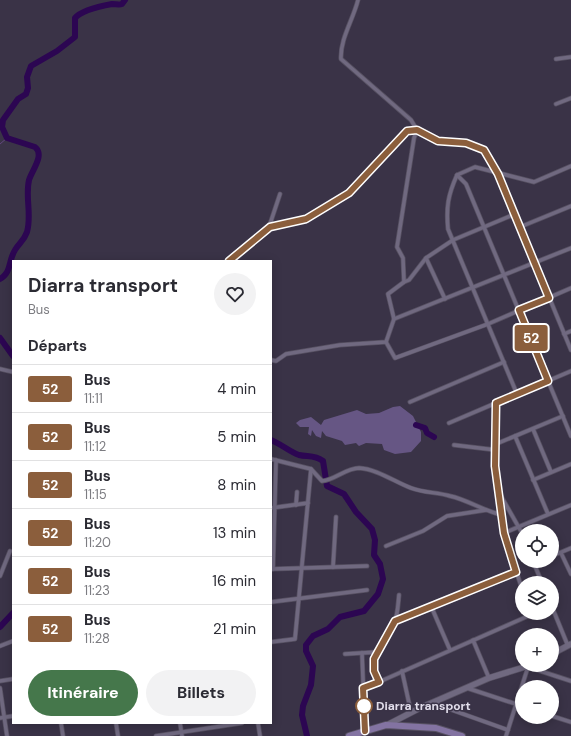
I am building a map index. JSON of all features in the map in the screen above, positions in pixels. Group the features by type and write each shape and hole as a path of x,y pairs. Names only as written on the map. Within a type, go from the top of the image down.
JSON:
{"main road":[{"path":"349,736 386,725 436,728 462,736"}],"street":[{"path":"358,0 355,13 341,48 341,59 411,120 417,130 438,141 466,143 484,150 498,174 571,350"},
{"path":"556,59 571,57"},
{"path":"556,104 571,98"},
{"path":"230,260 270,227 306,219 349,193 407,131 417,130"},
{"path":"404,282 403,258 397,247 414,138 417,130"},
{"path":"517,394 452,240 448,229 446,210 452,186 457,175 475,168 534,182 571,166"},
{"path":"457,175 466,184 571,436"},
{"path":"270,227 280,194"},
{"path":"520,227 571,206"},
{"path":"515,214 452,240 426,258 409,280 388,294 394,319 386,342 394,358 488,324 571,288"},
{"path":"394,319 571,248"},
{"path":"426,258 445,299"},
{"path":"564,334 571,331"},
{"path":"272,360 276,361 286,354 340,345 386,342"},
{"path":"410,402 504,362"},
{"path":"0,369 12,372"},
{"path":"449,423 571,371"},
{"path":"496,403 495,466 504,533 518,576"},
{"path":"496,444 563,416"},
{"path":"533,429 551,472"},
{"path":"515,436 548,514"},
{"path":"454,445 496,450"},
{"path":"272,459 311,469 322,481 353,469 366,470 428,493 450,495 502,515"},
{"path":"276,460 272,508 272,569 367,566"},
{"path":"533,480 571,464"},
{"path":"272,642 295,638 311,469"},
{"path":"296,505 297,492"},
{"path":"500,495 518,524"},
{"path":"272,508 308,503"},
{"path":"526,524 571,505"},
{"path":"386,546 424,531 447,516 486,510"},
{"path":"334,567 336,517"},
{"path":"504,533 515,529"},
{"path":"559,553 571,548"},
{"path":"0,576 10,551"},
{"path":"562,552 571,574"},
{"path":"395,621 516,572"},
{"path":"272,602 367,590"},
{"path":"379,682 374,671 374,659 395,621 399,595"},
{"path":"431,606 450,650"},
{"path":"363,688 519,620"},
{"path":"558,620 569,645 559,650"},
{"path":"474,640 489,678"},
{"path":"0,646 12,641"},
{"path":"345,654 377,652"},
{"path":"362,653 365,731"},
{"path":"386,725 437,700 489,678 515,670"},
{"path":"402,672 411,712"},
{"path":"546,672 571,681"},
{"path":"0,681 12,679"},
{"path":"0,688 2,717 7,736"},
{"path":"467,688 515,704"},
{"path":"437,700 438,705 508,730"},
{"path":"506,736 515,707"},
{"path":"2,717 12,716"},
{"path":"559,718 571,722"},
{"path":"61,724 63,736"},
{"path":"116,724 118,736"},
{"path":"180,724 182,734"},
{"path":"156,736 182,734 237,724"},
{"path":"258,724 260,736"}],"shaded area":[{"path":"400,406 413,416 421,432 421,441 411,452 395,454 384,450 382,444 366,443 359,446 356,443 345,445 342,441 326,436 322,431 321,438 316,436 312,430 311,436 308,434 309,427 300,427 296,423 300,420 311,417 321,425 324,420 357,410 366,414 379,413 393,407"}],"waterway":[{"path":"0,279 8,270 13,254 27,232 29,219 28,186 39,154 35,147 7,138 2,127 3,120 18,99 26,94 28,88 27,77 31,66 57,51 75,37 75,18 78,15 97,7 122,4 125,0"},
{"path":"0,144 7,138"},
{"path":"0,338 12,355"},
{"path":"416,425 425,428 427,433 434,437"},
{"path":"272,441 296,454 314,457 323,461 327,486 344,494 356,512 372,529 375,540 374,555 380,564 383,579 378,594 364,611 340,617 328,629 313,636 306,645 306,651 313,666 311,685 303,706 302,715 307,736"},
{"path":"0,627 12,614"}],"bus line":[{"name":"52","path":"230,260 270,227 306,219 349,193 361,182 407,131 417,130 438,141 466,143 484,150 498,174 549,298 519,310 548,381 496,403 495,466 504,533 516,572 395,621 374,659 374,671 379,682 363,688 365,731"}],"place":[{"name":"Diarra transport","path":"364,706"}]}
